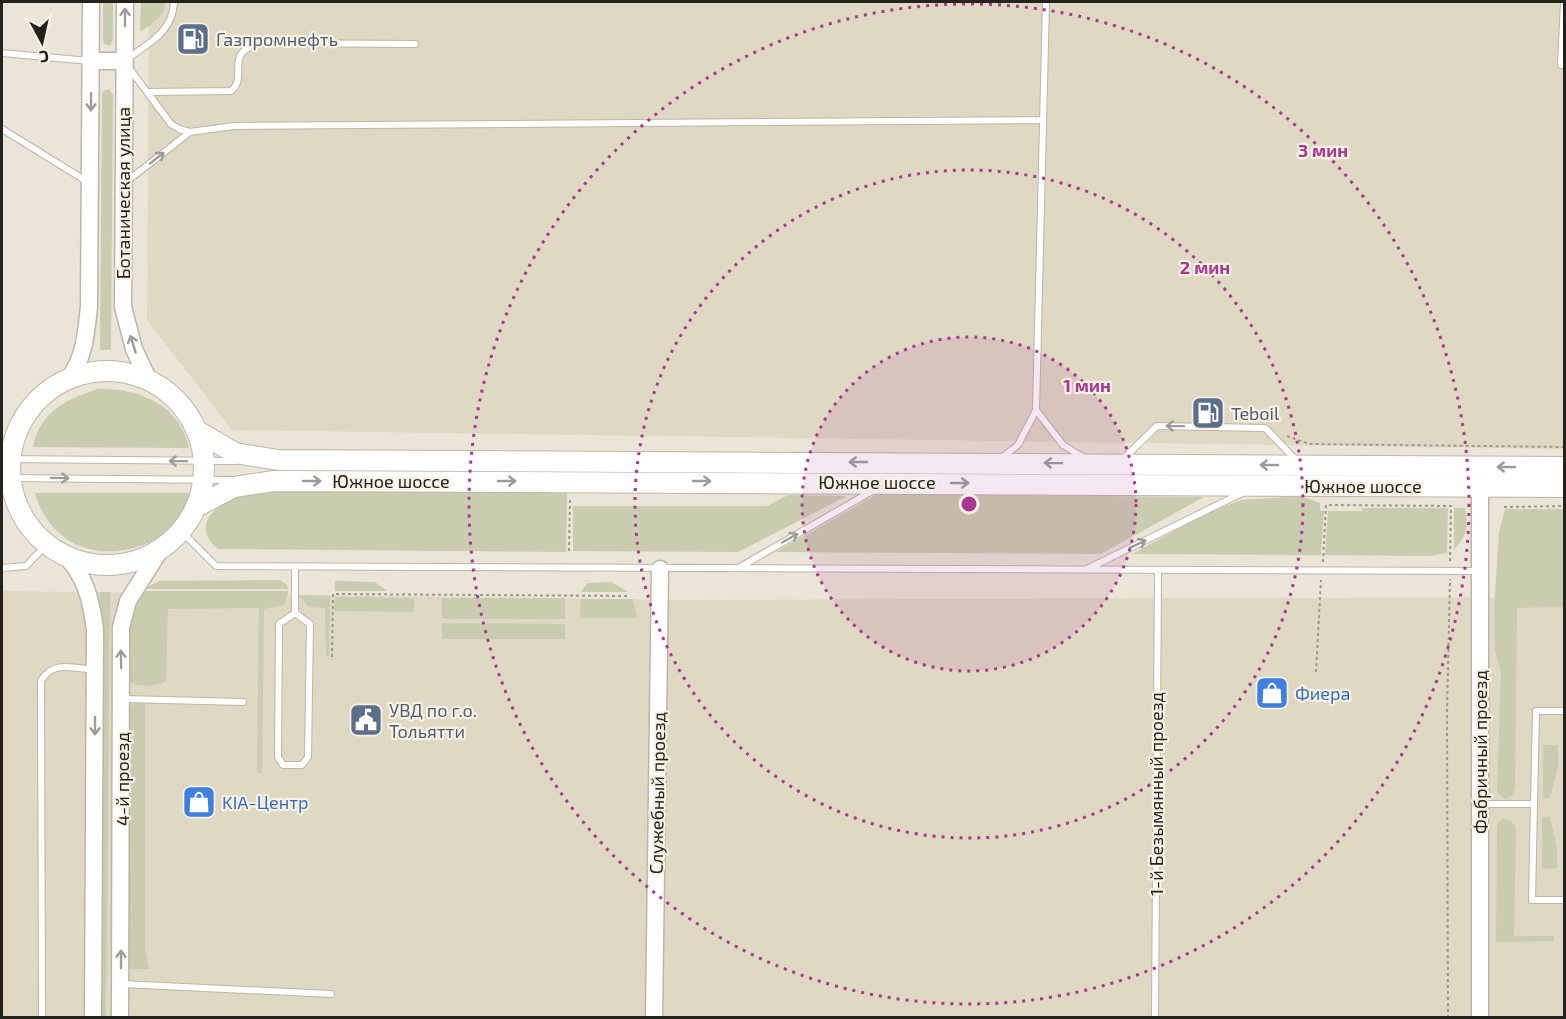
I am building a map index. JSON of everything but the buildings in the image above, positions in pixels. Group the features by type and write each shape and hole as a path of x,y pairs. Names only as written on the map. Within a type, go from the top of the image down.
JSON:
{"main road":[{"name":"Ботаническая улица","path":"69,377 80,361 84,349 89,307 91,2"},
{"name":"Ботаническая улица","path":"125,2 123,307 134,349 148,380"},
{"path":"91,61 124,61"},
{"path":"2,441 22,423 34,406 69,377 80,373 110,371 130,373 148,380 176,400 199,432 202,471 196,507 181,531 160,550 124,563 87,562 54,547 2,496"},
{"path":"21,513 6,468 22,423"},
{"name":"Южное шоссе","path":"199,432 235,453 278,460 1564,467"},
{"name":"Южное шоссе","path":"196,507 234,487 274,481 887,482 1564,487"},
{"name":"Фабричный проезд","path":"1480,486 1480,1017"},
{"name":"4-й проезд","path":"54,547 76,566 88,589 95,630 93,1017"},
{"name":"4-й проезд","path":"120,1017 121,627 128,601 160,550"},
{"name":"Служебный проезд","path":"654,1017 660,569"}],"lane":[{"path":"174,2 171,21 164,31 124,61 171,124 190,132"},
{"path":"995,463 1018,445 1036,410 1046,2"},
{"path":"1564,2 1561,65 1564,65"},
{"path":"148,92 231,91 237,83 239,57 243,50 259,43 415,44"},
{"path":"2,53 91,61"},
{"path":"124,184 190,132 234,126 1043,120"},
{"path":"2,129 90,183"},
{"path":"1036,410 1063,445 1095,464"},
{"path":"1118,464 1157,426 1265,428 1301,466"},
{"path":"6,468 202,471 278,460"},
{"path":"6,468 202,471 274,481"},
{"path":"739,567 887,482"},
{"path":"1086,570 1256,485"},
{"path":"181,531 216,566 1479,571"},
{"path":"2,568 26,566 54,547"},
{"path":"295,567 295,613"},
{"name":"1-й Безымянный проезд","path":"1155,1017 1158,570"},
{"path":"295,613 310,624 308,757 302,765 283,765 278,757 279,624 295,613"},
{"path":"42,1017 41,681 45,672 56,667 95,670"},
{"path":"122,699 243,702"},
{"path":"1564,711 1536,711 1532,900 1564,900"},
{"path":"1480,804 1533,804"},
{"path":"120,984 331,994"}],"path":[{"path":"1265,428 1309,444 1564,447"},
{"path":"569,551 570,493"},
{"path":"1316,672 1326,505 1451,506 1447,713 1448,1017"},
{"path":"1504,507 1564,506"},
{"path":"332,657 333,594 629,596"}],"shaded area":[{"path":"149,2 1564,2 1564,449 232,430 147,320"},
{"path":"2,591 671,600 1564,597 1564,1017 2,1018"}],"green space":[{"path":"103,2 113,2 113,40 110,46 104,44 103,40"},
{"path":"141,2 165,2 160,16 140,32"},
{"path":"109,89 113,95 111,350 100,350 102,95 103,91"},
{"path":"99,389 128,392 155,402 177,420 189,448 33,447 41,425 57,408 76,397"},
{"path":"245,490 567,492 566,552 218,549 209,539 206,530 207,522 227,500"},
{"path":"35,493 189,493 182,515 161,536 133,548 102,551 73,543 59,534 44,515"},
{"path":"877,494 1204,497 1101,554 776,552"},
{"path":"788,495 847,496 738,552 573,551 573,506 767,506"},
{"path":"1301,496 1320,503 1320,510 1324,511 1321,555 1132,554 1207,513 1241,500"},
{"path":"1362,508 1448,508 1447,553 1429,556 1325,555 1328,511 1362,511"},
{"path":"1454,508 1465,508 1467,525 1462,540 1454,549"},
{"path":"1505,509 1564,509 1564,607 1517,608 1515,786 1513,795 1505,799 1497,792 1501,673 1495,650 1494,609 1499,532"},
{"path":"280,580 287,585 288,589 143,589 160,581"},
{"path":"335,581 375,582 387,591 335,591"},
{"path":"611,582 628,592 581,592 587,583"},
{"path":"141,591 289,591 284,605 264,609 262,773 257,773 259,608 168,609 166,681 151,686 140,685 126,679 124,628"},
{"path":"100,592 110,592 106,1017 96,1018"},
{"path":"298,595 330,596 329,656 326,656 325,608 309,607"},
{"path":"335,597 414,598 414,612 334,611"},
{"path":"442,598 565,598 565,619 442,619"},
{"path":"581,599 633,599 637,618 580,618"},
{"path":"442,623 565,624 565,639 442,639"},
{"path":"138,703 145,704 145,948 149,969 127,969 128,706"},
{"path":"1543,745 1558,745 1558,767 1550,798 1543,798"},
{"path":"1542,817 1550,817 1557,848 1557,867 1554,869 1542,868"},
{"path":"1503,819 1510,820 1516,827 1514,936 1554,936 1554,941 1496,942 1497,824"}],"place":[{"name":"Газпромнефть","path":"193,39"},
{"name":"Teboil","path":"1208,413"},
{"name":"Фиера","path":"1272,693"},
{"name":"УВД по г.о. Тольятти","path":"366,720"},
{"name":"KIA-Центр","path":"199,802"}]}
